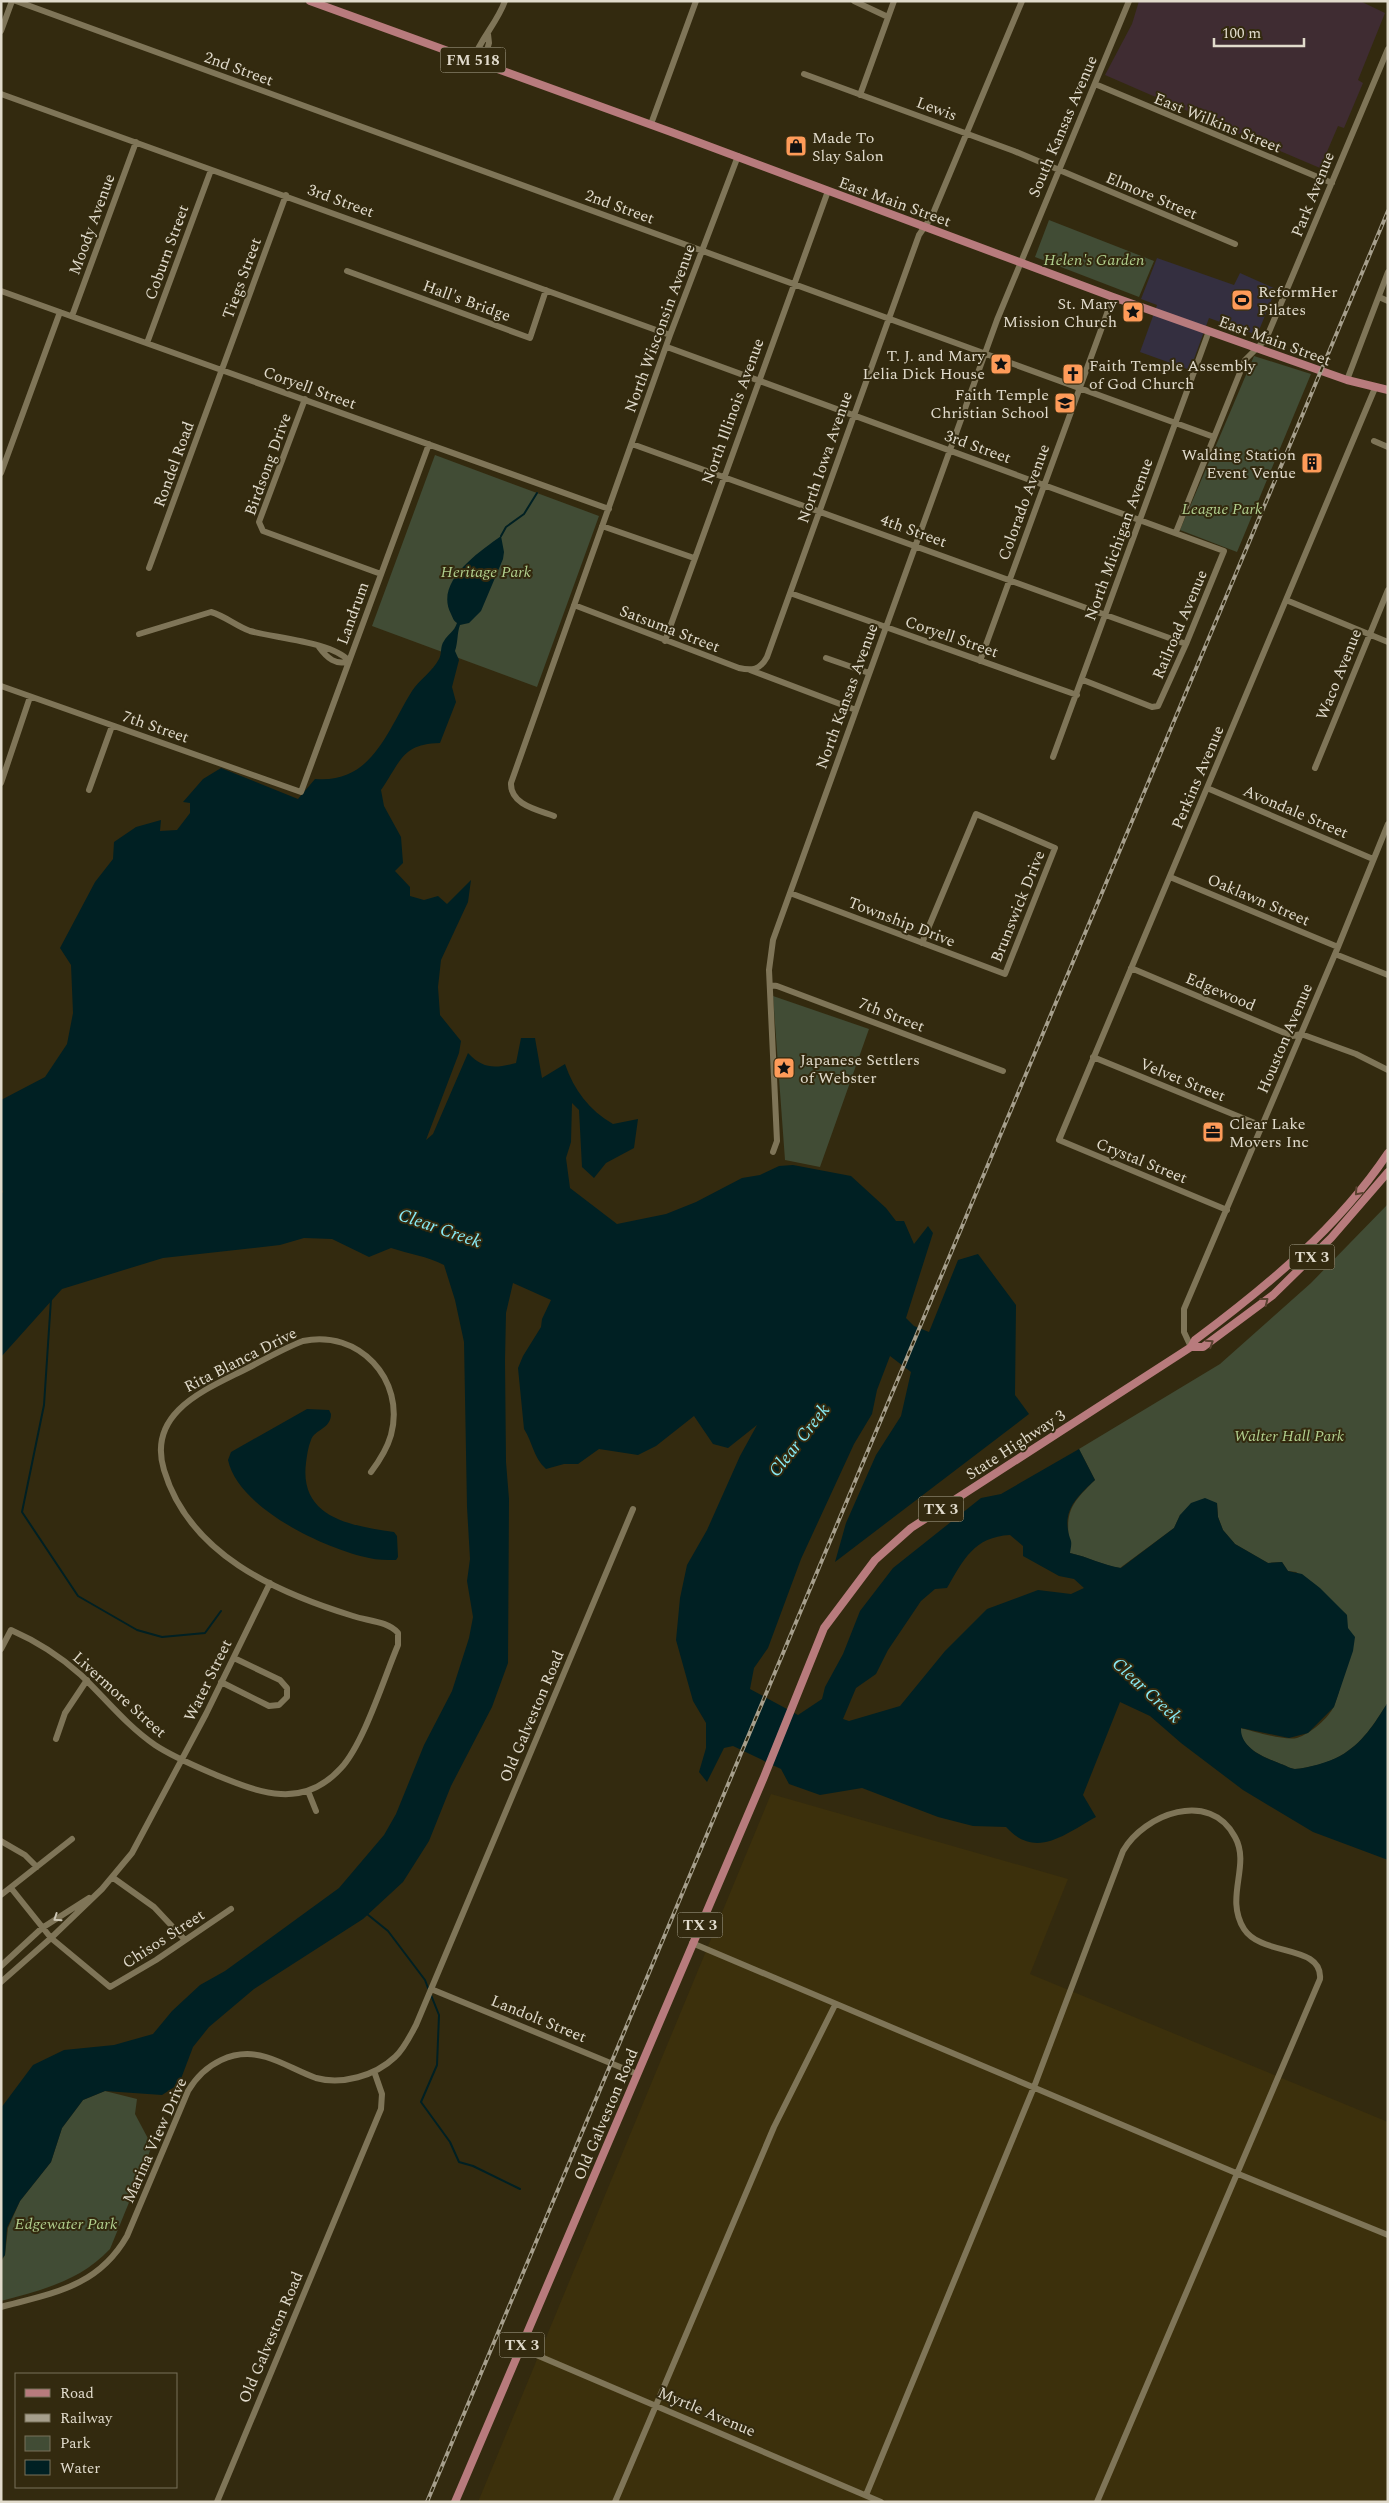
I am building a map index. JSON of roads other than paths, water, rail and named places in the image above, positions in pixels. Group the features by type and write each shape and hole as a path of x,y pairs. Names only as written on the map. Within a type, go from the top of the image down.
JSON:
{"main road":[{"name":"East Main Street","path":"310,1 738,156 1113,297 1258,347 1346,380 1388,390"},
{"name":"State Highway 3","path":"1191,1348 1195,1340 1265,1286 1323,1231 1373,1176 1388,1153"},
{"name":"State Highway 3","path":"780,1737 824,1628 874,1560 911,1528 1144,1377 1191,1348 1204,1347 1273,1294 1331,1238 1388,1172"},
{"name":"Old Galveston Road","path":"455,2502 780,1737"}],"street":[{"path":"1,31 12,1"},
{"name":"2nd Street","path":"16,1 1214,437"},
{"path":"473,60 482,38 488,34 505,1"},
{"path":"651,124 696,1"},
{"path":"854,1 888,17"},
{"path":"860,95 894,1"},
{"name":"North Iowa Avenue","path":"750,670 758,668 767,657 919,235 932,216 1022,1"},
{"name":"South Kansas Avenue","path":"1020,262 1129,1"},
{"path":"483,64 489,43 488,34"},
{"name":"Park Avenue","path":"1176,532 1245,360 1266,339 1388,49"},
{"name":"Lewis","path":"804,74 1014,151 1058,171"},
{"name":"East Wilkins Street","path":"1095,84 1332,183"},
{"name":"3rd Street","path":"1,94 286,195 670,335"},
{"name":"Moody Avenue","path":"72,316 136,142"},
{"name":"North Wisconsin Avenue","path":"602,526 670,335 738,156"},
{"name":"Coburn Street","path":"147,343 211,170"},
{"name":"Elmore Street","path":"1058,171 1235,244"},
{"name":"North Illinois Avenue","path":"664,641 828,190"},
{"name":"Tiegs Street","path":"222,370 286,195"},
{"name":"North Kansas Avenue","path":"773,1152 777,1141 770,986 771,948 914,545 1020,262"},
{"name":"Hall's Bridge","path":"347,271 530,338 546,290"},
{"path":"1346,380 1388,272"},
{"name":"Coryell Street","path":"1,290 609,509"},
{"name":"Colorado Avenue","path":"980,661 1113,297"},
{"path":"1379,297 1388,301"},
{"path":"1,473 60,312"},
{"name":"North Michigan Avenue","path":"1054,757 1174,422 1209,331"},
{"name":"3rd Street","path":"667,347 1224,550"},
{"name":"Rondel Road","path":"149,568 222,370"},
{"name":"Perkins Avenue","path":"1063,1128 1375,388"},
{"name":"Birdsong Drive","path":"305,399 258,522 260,528 263,532 381,574"},
{"path":"1374,442 1388,447"},
{"name":"Landrum","path":"301,792 429,444"},
{"name":"4th Street","path":"632,444 1186,644"},
{"path":"554,816 520,802 512,794 511,783 602,526 694,558"},
{"name":"Railroad Avenue","path":"1083,680 1152,707 1158,706 1186,644 1224,550"},
{"name":"Waco Avenue","path":"1315,768 1388,590"},
{"name":"Coryell Street","path":"790,593 1077,695"},
{"path":"1286,600 1388,642"},
{"name":"Satsuma Street","path":"574,605 664,641 750,670 856,710"},
{"path":"138,634 212,612 249,630 319,647 326,657 333,661 342,664 349,661"},
{"path":"826,658 869,673"},
{"name":"7th Street","path":"1,686 301,792"},
{"path":"1,783 30,697"},
{"path":"89,790 112,726"},
{"name":"Avondale Street","path":"1207,788 1373,859"},
{"name":"Brunswick Drive","path":"922,943 976,814 1055,848 1005,974"},
{"name":"Houston Avenue","path":"1191,1348 1184,1332 1184,1309 1338,947 1373,859 1385,837 1388,824"},
{"name":"Oaklawn Street","path":"1170,877 1338,947"},
{"name":"Township Drive","path":"790,894 1005,974"},
{"path":"1334,954 1388,976"},
{"name":"Edgewood","path":"1131,968 1292,1036 1300,1034 1356,1054 1388,1070"},
{"name":"7th Street","path":"770,986 777,986 1003,1071"},
{"name":"Velvet Street","path":"1093,1057 1262,1126"},
{"name":"Crystal Street","path":"1063,1128 1060,1140 1226,1210"},
{"name":"Rita Blanca Drive","path":"308,1791 326,1781 342,1768 358,1742 398,1645 398,1633 389,1626 352,1616 270,1583 227,1559 198,1533 180,1510 168,1484 161,1453 164,1433 178,1409 193,1396 293,1344 313,1338 338,1340 362,1352 374,1363 389,1388 394,1418 392,1434 383,1456 371,1472"},
{"name":"Old Galveston Road","path":"431,1989 633,1509"},
{"name":"Water Street","path":"1,1982 51,1938 102,1889 132,1853 145,1833 270,1583"},
{"name":"Livermore Street","path":"1,1649 11,1630 50,1651 87,1680 136,1730 155,1745 182,1760 254,1790 278,1795 308,1791"},
{"path":"221,1682 269,1706 279,1705 288,1697 287,1688 280,1680 234,1658"},
{"path":"56,1739 65,1713 87,1680"},
{"path":"308,1791 316,1811"},
{"path":"866,2495 1034,2087 1127,1844 1144,1826 1165,1815 1188,1811 1212,1815 1229,1827 1239,1846 1241,1860 1237,1880 1236,1905 1244,1929 1264,1945 1310,1958 1318,1964 1321,1974 1319,1984 1236,2173 1097,2502"},
{"path":"1,1895 72,1839"},
{"path":"1,1841 25,1855 37,1867"},
{"path":"112,1877 154,1907 186,1940"},
{"path":"11,1888 51,1938"},
{"name":"Water Street","path":"1,1966 42,1928 102,1889"},
{"name":"Chisos Street","path":"51,1938 110,1988 231,1909"},
{"path":"692,1943 1236,2173 1388,2235"},
{"name":"Marina View Drive","path":"1,2307 72,2287 88,2278 113,2256 127,2236 188,2091 199,2074 215,2062 231,2056 256,2055 266,2057 317,2078 330,2080 349,2079 374,2071 395,2057 406,2042 431,1989"},
{"name":"Landolt Street","path":"431,1989 637,2074"},
{"path":"615,2502 774,2127 835,2004"},
{"name":"Old Galveston Road","path":"217,2502 380,2109 382,2094 374,2071"},
{"name":"Myrtle Avenue","path":"520,2348 656,2404 881,2502"}],"water":[{"name":"Clear Creek","path":"501,536 504,552 503,559 481,611 469,623 460,625 455,651 459,660 452,687 456,702 440,743 427,744 410,751 398,763 381,790 384,806 401,837 403,863 395,871 410,887 410,896 424,900 438,896 447,904 471,880 468,902 441,960 438,987 440,1015 461,1041 459,1053 426,1140 433,1134 468,1053 485,1065 496,1067 509,1065 516,1063 521,1038 535,1038 542,1078 565,1064 583,1098 604,1118 613,1124 638,1119 634,1148 606,1163 594,1178 582,1167 579,1110 572,1103 571,1142 566,1158 570,1188 617,1224 666,1214 696,1202 742,1178 760,1175 779,1166 793,1165 851,1176 886,1208 896,1221 904,1221 914,1244 928,1226 933,1233 906,1318 914,1326 929,1332 958,1260 978,1254 1016,1305 1015,1395 1029,1414 835,1562 846,1523 876,1455 901,1416 911,1372 890,1356 877,1390 872,1414 854,1444 801,1559 768,1648 754,1668 750,1689 798,1715 822,1699 825,1687 843,1654 860,1611 893,1568 981,1498 1001,1494 1079,1449 1095,1480 1074,1502 1068,1515 1067,1522 1071,1542 1070,1553 1121,1568 1174,1528 1180,1515 1191,1503 1205,1498 1217,1503 1218,1517 1223,1530 1235,1544 1268,1563 1282,1562 1288,1571 1302,1574 1320,1588 1347,1615 1348,1628 1355,1637 1353,1651 1334,1707 1308,1733 1289,1738 1241,1728 1242,1735 1249,1747 1268,1759 1293,1769 1312,1766 1348,1751 1373,1725 1388,1702 1388,1860 1313,1832 1243,1790 1181,1743 1150,1716 1120,1702 1083,1795 1096,1817 1051,1841 1028,1842 1017,1837 1006,1827 973,1826 938,1817 862,1788 820,1795 789,1784 781,1769 733,1746 724,1748 707,1782 699,1772 706,1748 706,1723 693,1701 676,1640 680,1598 687,1565 707,1530 740,1456 757,1425 728,1448 713,1444 694,1416 656,1446 638,1455 599,1449 578,1464 564,1464 546,1469 538,1460 524,1429 518,1368 523,1356 541,1327 542,1319 551,1300 513,1283 506,1313 505,1361 506,1462 509,1499 508,1663 492,1707 451,1786 429,1841 403,1882 363,1919 254,1989 209,2027 193,2047 179,2084 162,2095 105,2091 83,2100 62,2128 51,2162 20,2201 7,2228 5,2255 1,2260 1,2108 33,2065 64,2050 114,2045 153,2034 172,2011 200,1985 225,1971 339,1888 384,1835 396,1814 424,1745 452,1691 469,1638 473,1617 467,1581 470,1559 467,1507 464,1342 455,1300 444,1265 425,1257 391,1248 369,1257 332,1239 304,1238 280,1245 163,1258 62,1289 1,1357 1,1194 3,1192 1,1187 1,1100 45,1077 67,1044 73,1013 71,965 60,948 95,882 113,859 114,842 136,827 161,820 160,831 177,830 190,813 190,803 183,802 203,779 221,768 298,799 315,779 335,778 351,773 364,764 376,752 412,691 440,657 443,643 456,626 457,623 451,614 447,602 454,579 471,559","holes":["1010,1535 1023,1546 1023,1556 1059,1576 1074,1579 1084,1588 1071,1594 1038,1590 987,1609 945,1651 900,1706 849,1721 843,1719 856,1688 876,1674 888,1650 921,1601 935,1589 947,1588 971,1551 987,1540"]},
{"path":"307,1409 329,1410 331,1414 326,1426 313,1436 308,1448 306,1482 311,1496 320,1507 332,1516 346,1522 394,1532 397,1536 398,1557 396,1560 375,1559 351,1553 308,1536 265,1510 235,1478 228,1460 231,1452"}],"waterway":[{"path":"501,536 506,527 524,514 537,493"},
{"path":"51,1299 44,1405 22,1512 78,1596 137,1630 162,1637 205,1633 221,1611"},
{"path":"367,1914 388,1931 425,1980 428,1988"},
{"path":"431,1995 439,2015 437,2065 421,2102 450,2142 459,2162 473,2166 520,2189"}],"railway":[{"path":"427,2502 1388,211"}],"place":[{"name":"Made To Slay Salon","path":"796,146"},
{"name":"ReformHer Pilates","path":"1242,300"},
{"name":"St. Mary Mission Church","path":"1133,312"},
{"name":"T. J. and Mary Lelia Dick House","path":"1001,364"},
{"name":"Faith Temple Assembly of God Church","path":"1073,374"},
{"name":"Faith Temple Christian School","path":"1065,403"},
{"name":"Walding Station Event Venue","path":"1312,463"},
{"name":"Japanese Settlers of Webster","path":"784,1068"},
{"name":"Clear Lake Movers Inc","path":"1213,1132"}],"park label":[{"name":"Helen's Garden","path":"1094,259"},
{"name":"League Park","path":"1222,508"},
{"name":"Heritage Park","path":"486,571"},
{"name":"Walter Hall Park","path":"1289,1435"},
{"name":"Edgewater Park","path":"66,2223"}]}
